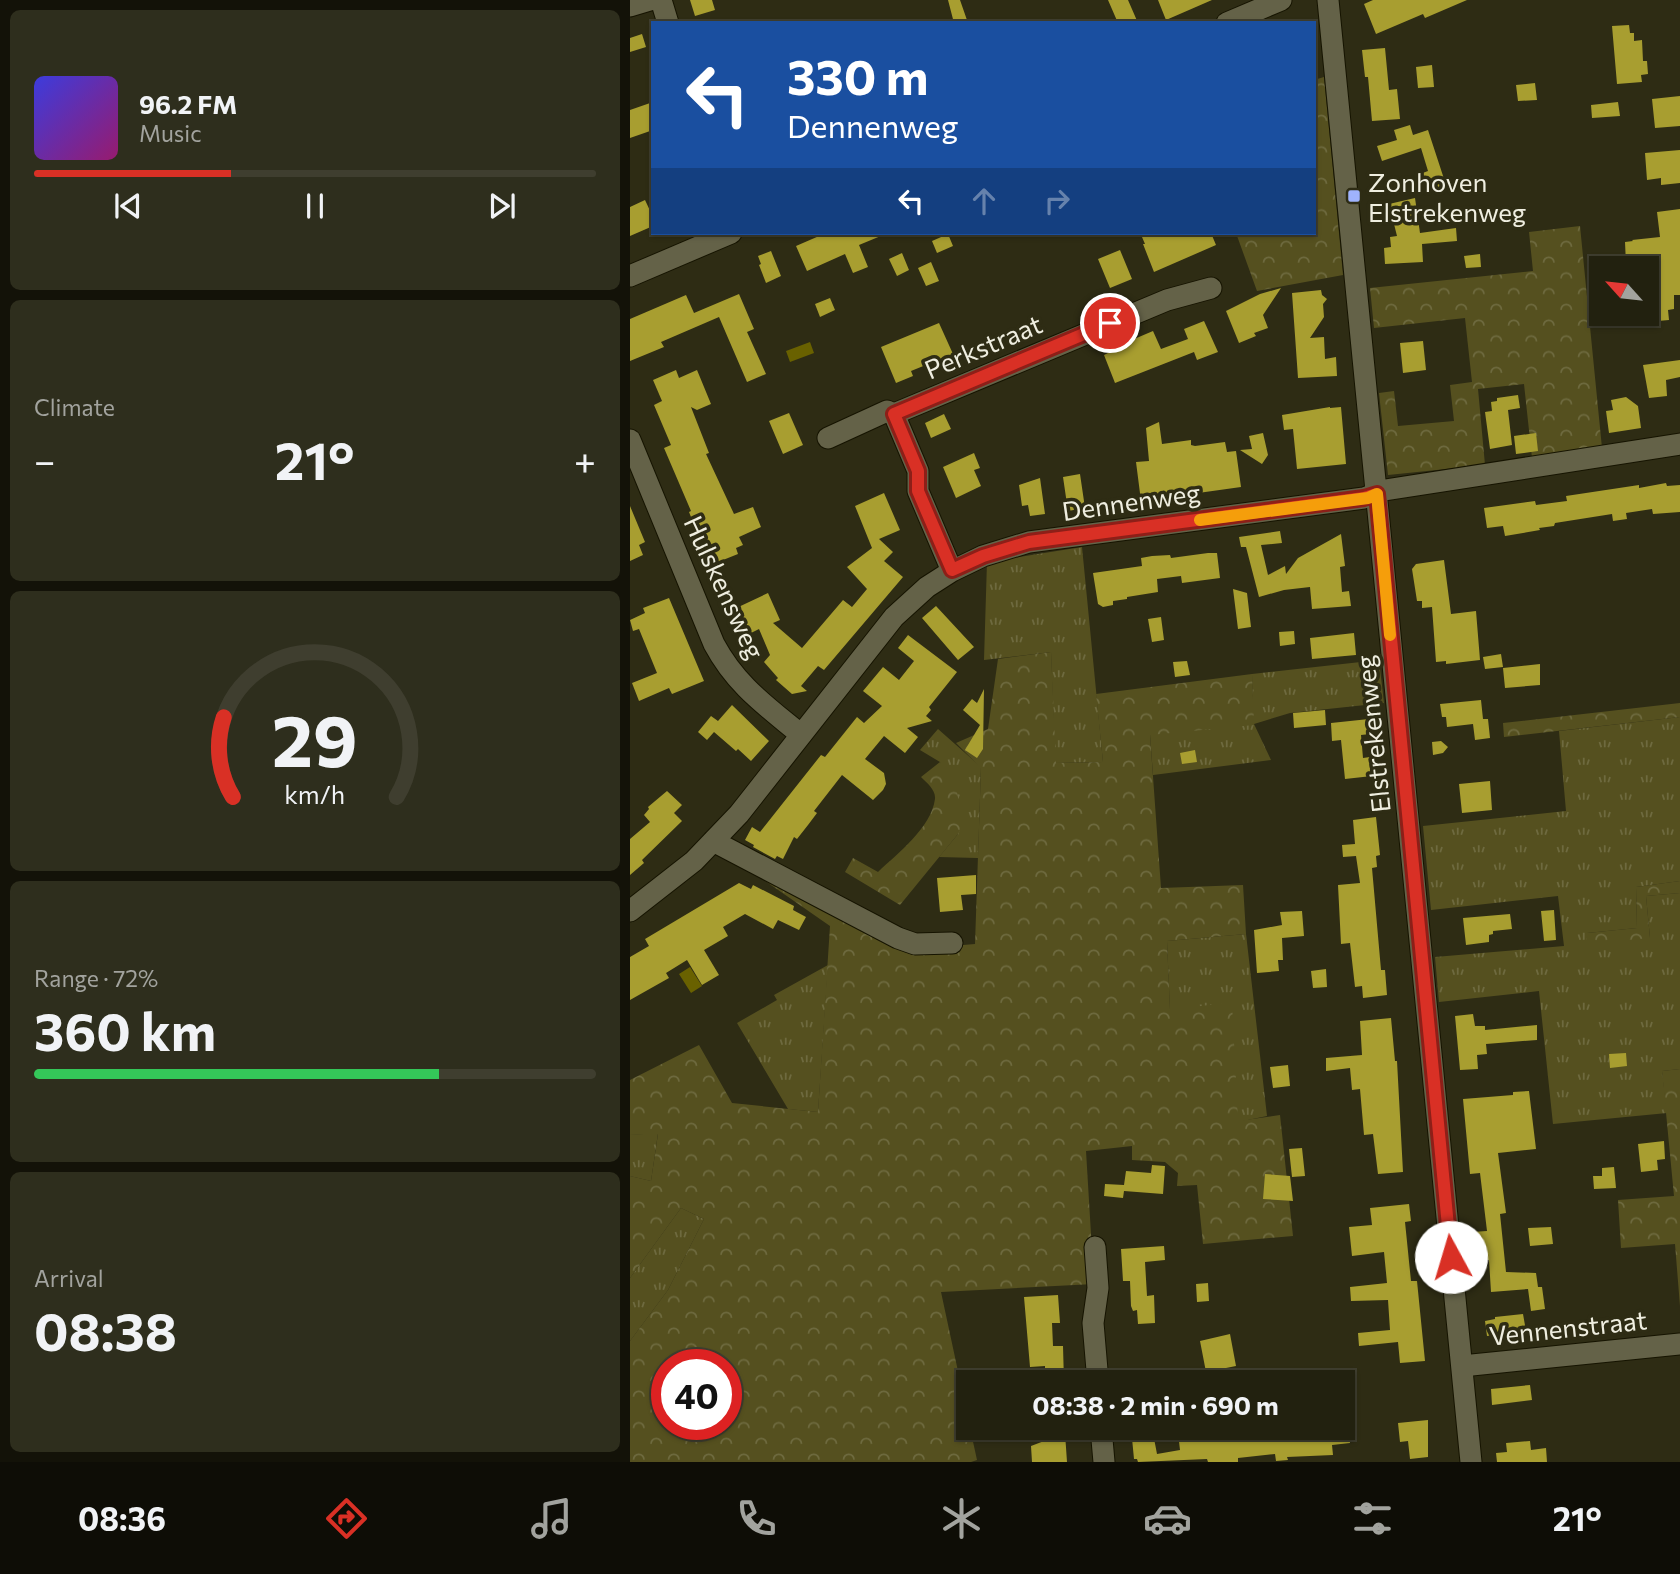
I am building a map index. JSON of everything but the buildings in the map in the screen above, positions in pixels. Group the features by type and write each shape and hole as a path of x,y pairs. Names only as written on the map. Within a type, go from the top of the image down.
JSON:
{"street":[{"path":"630,6 650,0"},
{"path":"661,0 667,21"},
{"path":"1232,21 1280,0"},
{"name":"Elstrekenweg","path":"1328,0 1471,1462"},
{"path":"630,276 726,235"},
{"name":"Perkstraat","path":"828,438 887,411 894,414 1167,300 1211,288"},
{"path":"894,414 918,471 918,491 952,570"},
{"name":"Hulskensweg","path":"630,440 724,664 740,684 800,734"},
{"name":"Dennenweg","path":"630,911 694,861 739,814 894,617 927,587 952,570 983,556 1029,542 1351,500 1385,490 1680,444"},
{"path":"713,841 898,938 915,944 952,943"},
{"path":"1095,1247 1098,1288 1093,1323 1097,1370"},
{"name":"Vennenstraat","path":"1462,1366 1680,1344"},
{"path":"1102,1440 1104,1462"}],"green space":[{"path":"1324,77 1343,275 1257,291 1237,235 1316,235 1316,79"},
{"path":"1580,226 1602,448 1532,458 1524,384 1478,389 1485,465 1388,475 1379,393 1394,391 1398,426 1454,421 1450,385 1472,382 1465,318 1374,328 1370,288 1533,271 1529,232"},
{"path":"1082,547 1103,762 1055,763 1051,652 984,660 987,562"},
{"path":"1051,652 1056,763 1103,762 1096,694 1252,674 1254,725 1150,735 1161,888 1243,885 1246,934 1167,941 1170,1010 1232,1002 1238,1121 1280,1115 1293,1236 1203,1244 1197,1185 1177,1186 1178,1173 1165,1162 1132,1160 1132,1146 1086,1151 1094,1284 941,1292 958,1370 956,1440 973,1440 977,1460 630,1462 630,1341 668,1290 704,1219 681,1208 630,1278 630,1176 651,1181 658,1134 630,1135 630,1080 699,1045 732,1103 818,1112 830,926 758,876 940,947 975,944 981,768 956,743 988,729 998,659"},
{"path":"1379,660 1384,703 1290,713 1254,724 1271,760 1153,775 1150,734 1253,724 1252,674"},
{"path":"1680,703 1680,717 1504,737 1503,723"},
{"path":"1680,717 1680,881 1636,887 1637,928 1587,933 1650,938 1646,896 1680,893 1680,1069 1662,1071 1667,1113 1553,1124 1539,991 1439,1002 1435,957 1564,946 1558,896 1431,910 1423,826 1566,811 1559,731"},
{"path":"938,729 981,767 978,858 939,857 958,834 940,762 920,750"},
{"path":"940,762 954,781 965,822 900,905 845,872 853,858 878,872 920,830 935,799 933,790 921,777"},
{"path":"1680,881 1680,893 1646,896 1650,938 1586,944 1587,933 1637,928 1636,887"},
{"path":"1246,934 1267,1116 1238,1122 1170,1011 1167,941"},
{"path":"828,965 818,1112 788,1109 737,1023 777,1000 774,995"},
{"path":"1680,1069 1680,1306 1675,1244 1621,1248 1618,1200 1674,1196 1662,1071"},
{"path":"658,1133 651,1181 630,1176 630,1135"},
{"path":"681,1208 704,1219 668,1290 630,1341 630,1278"}],"shaded area":[{"path":"810,342 814,353 790,362 786,351"},
{"path":"690,967 702,986 691,993 679,974"}],"slow traffic":[{"path":"1200,520 1368,498 1377,494 1390,635"}],"place":[{"name":"Zonhoven Elstrekenweg","path":"1354,196"}],"route":[{"path":"1110,323 894,414 918,471 918,491 952,570 983,556 1029,542 1368,498 1377,494 1451,1257"}]}
